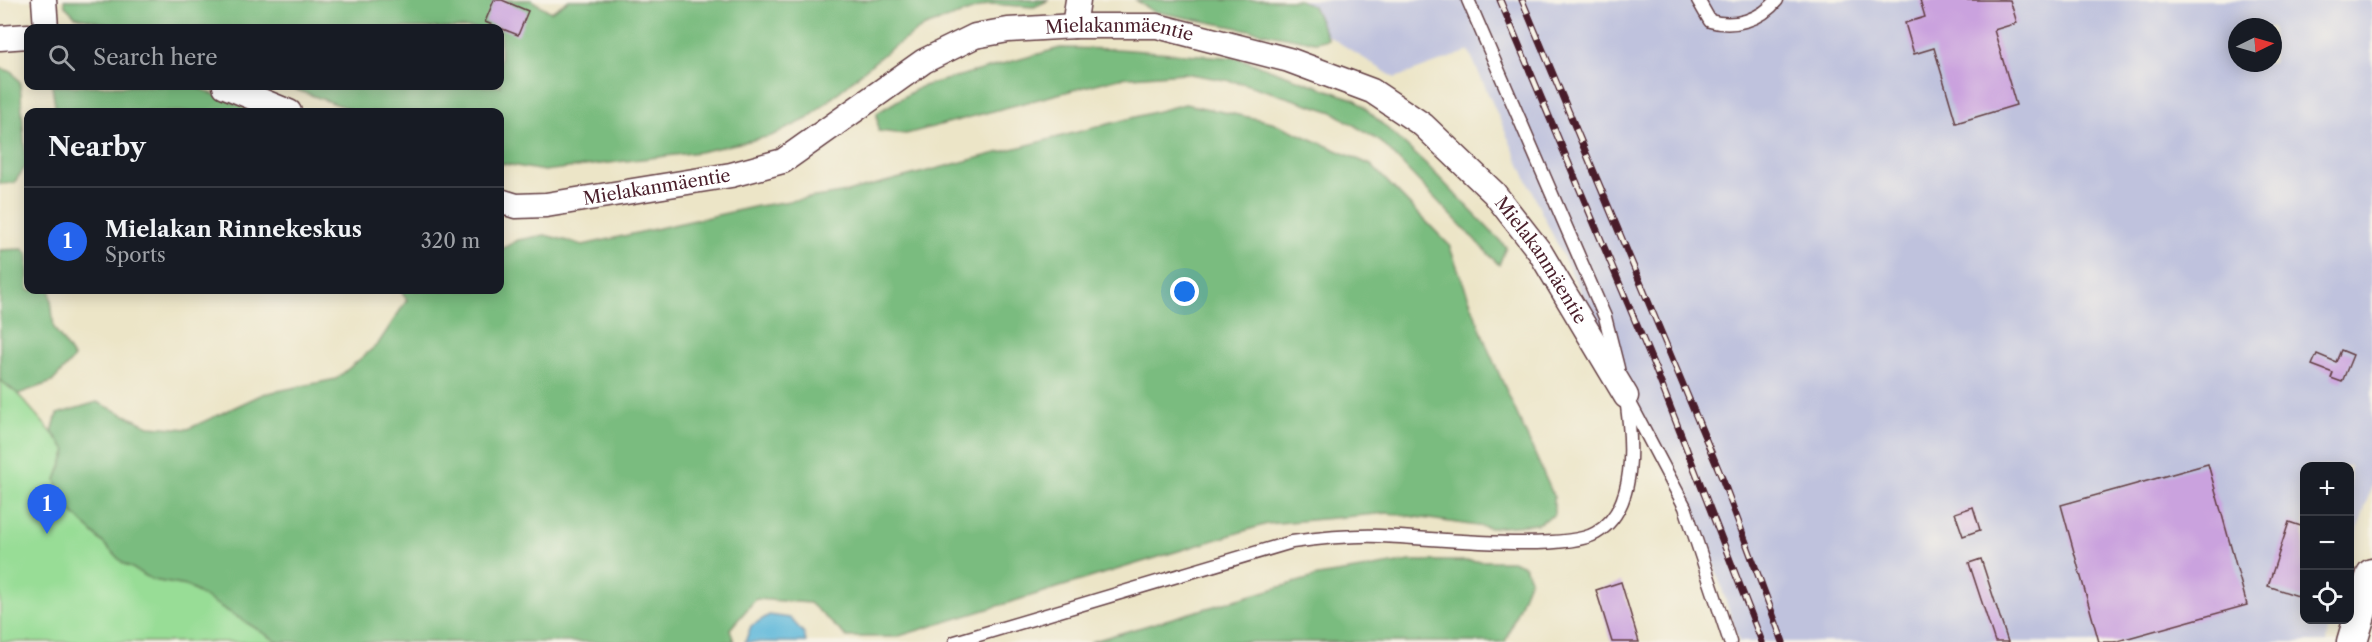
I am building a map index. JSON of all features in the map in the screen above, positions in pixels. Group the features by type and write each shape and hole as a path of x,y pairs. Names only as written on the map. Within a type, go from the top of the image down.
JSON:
{"street":[{"path":"44,0 46,24"},
{"path":"1074,26 1078,0"},
{"name":"Mielakanmäentie","path":"504,202 516,206 546,206 730,175 783,161 924,61 975,36 1008,30 1074,26 1158,26 1289,60 1372,91 1423,124 1494,193 1540,252 1626,396"},
{"path":"0,38 24,36"},
{"path":"235,90 279,108"},
{"path":"2360,632 2372,574"}],"lane":[{"path":"955,642 1292,542 1333,536 1483,542 1580,539 1598,532 1621,504 1631,471 1626,396 1605,317 1468,0"},
{"path":"1698,0 1710,21 1727,26 1754,18 1778,0"},
{"path":"1626,396 1685,507 1730,642"}],"shaded area":[{"path":"1272,0 2372,0 2372,485 2354,541 2354,462 2300,462 2300,624 2329,624 2326,642 1739,642 1713,561 1540,209 1469,51 1395,78"}],"green space":[{"path":"64,0 531,0 551,12 569,0 1049,0 1034,7 990,4 925,26 886,52 807,119 771,136 699,152 544,171 504,164 504,108 347,108 297,90 504,90 504,24 106,24 75,16 65,6"},
{"path":"1136,0 1299,0 1313,6 1328,39 1316,42 1301,40 1152,11"},
{"path":"1060,48 1117,49 1238,58 1356,100 1426,164 1506,247 1499,265 1381,142 1333,112 1242,83 1184,73 1119,78 906,134 878,131 877,113 920,87"},
{"path":"0,68 12,72 20,82 24,169 14,183 0,184"},
{"path":"53,90 203,90 246,108 55,108"},
{"path":"1185,104 1272,122 1371,165 1449,245 1488,349 1554,497 1554,515 1537,524 1491,528 1388,513 1267,524 896,637 847,637 810,603 756,599 730,629 734,642 278,642 187,586 153,580 123,563 66,506 56,480 67,451 52,432 57,414 97,402 149,426 188,429 263,394 336,379 378,344 407,300 403,294 504,294 504,248 518,240 545,235 583,245 758,206 847,192"},
{"path":"0,250 24,250 24,294 50,294 54,328 74,358 52,382 18,394 0,380"},
{"path":"0,380 18,394 67,450 56,480 66,506 123,563 153,580 187,586 278,642 0,642"},
{"path":"1410,561 1512,561 1525,566 1530,579 1505,642 1090,642 1318,576"}],"water":[{"path":"769,615 790,618 804,633 806,642 745,642 751,626"}],"building":[{"path":"494,0 502,0 528,11 518,35 504,29 504,24 485,22"},
{"path":"1920,0 2010,0 2017,23 1994,30 2016,105 1956,123 1934,48 1914,54 1905,23 1925,17"},
{"path":"2341,350 2353,355 2342,382 2331,378 2333,373 2312,365 2317,354 2336,362"},
{"path":"2208,464 2247,605 2114,642 2099,642 2061,505"},
{"path":"1973,507 1980,530 1963,536 1955,513"},
{"path":"2289,522 2300,526 2300,597 2268,586"},
{"path":"1981,559 2008,642 1995,642 1969,563"},
{"path":"1621,582 1639,642 1612,642 1596,590"}],"railway":[{"path":"1500,0 1655,368 1762,642"},
{"path":"1522,0 1722,478 1783,642"}],"place":[{"name":"Mielakan Rinnekeskus","path":"47,534"}]}
